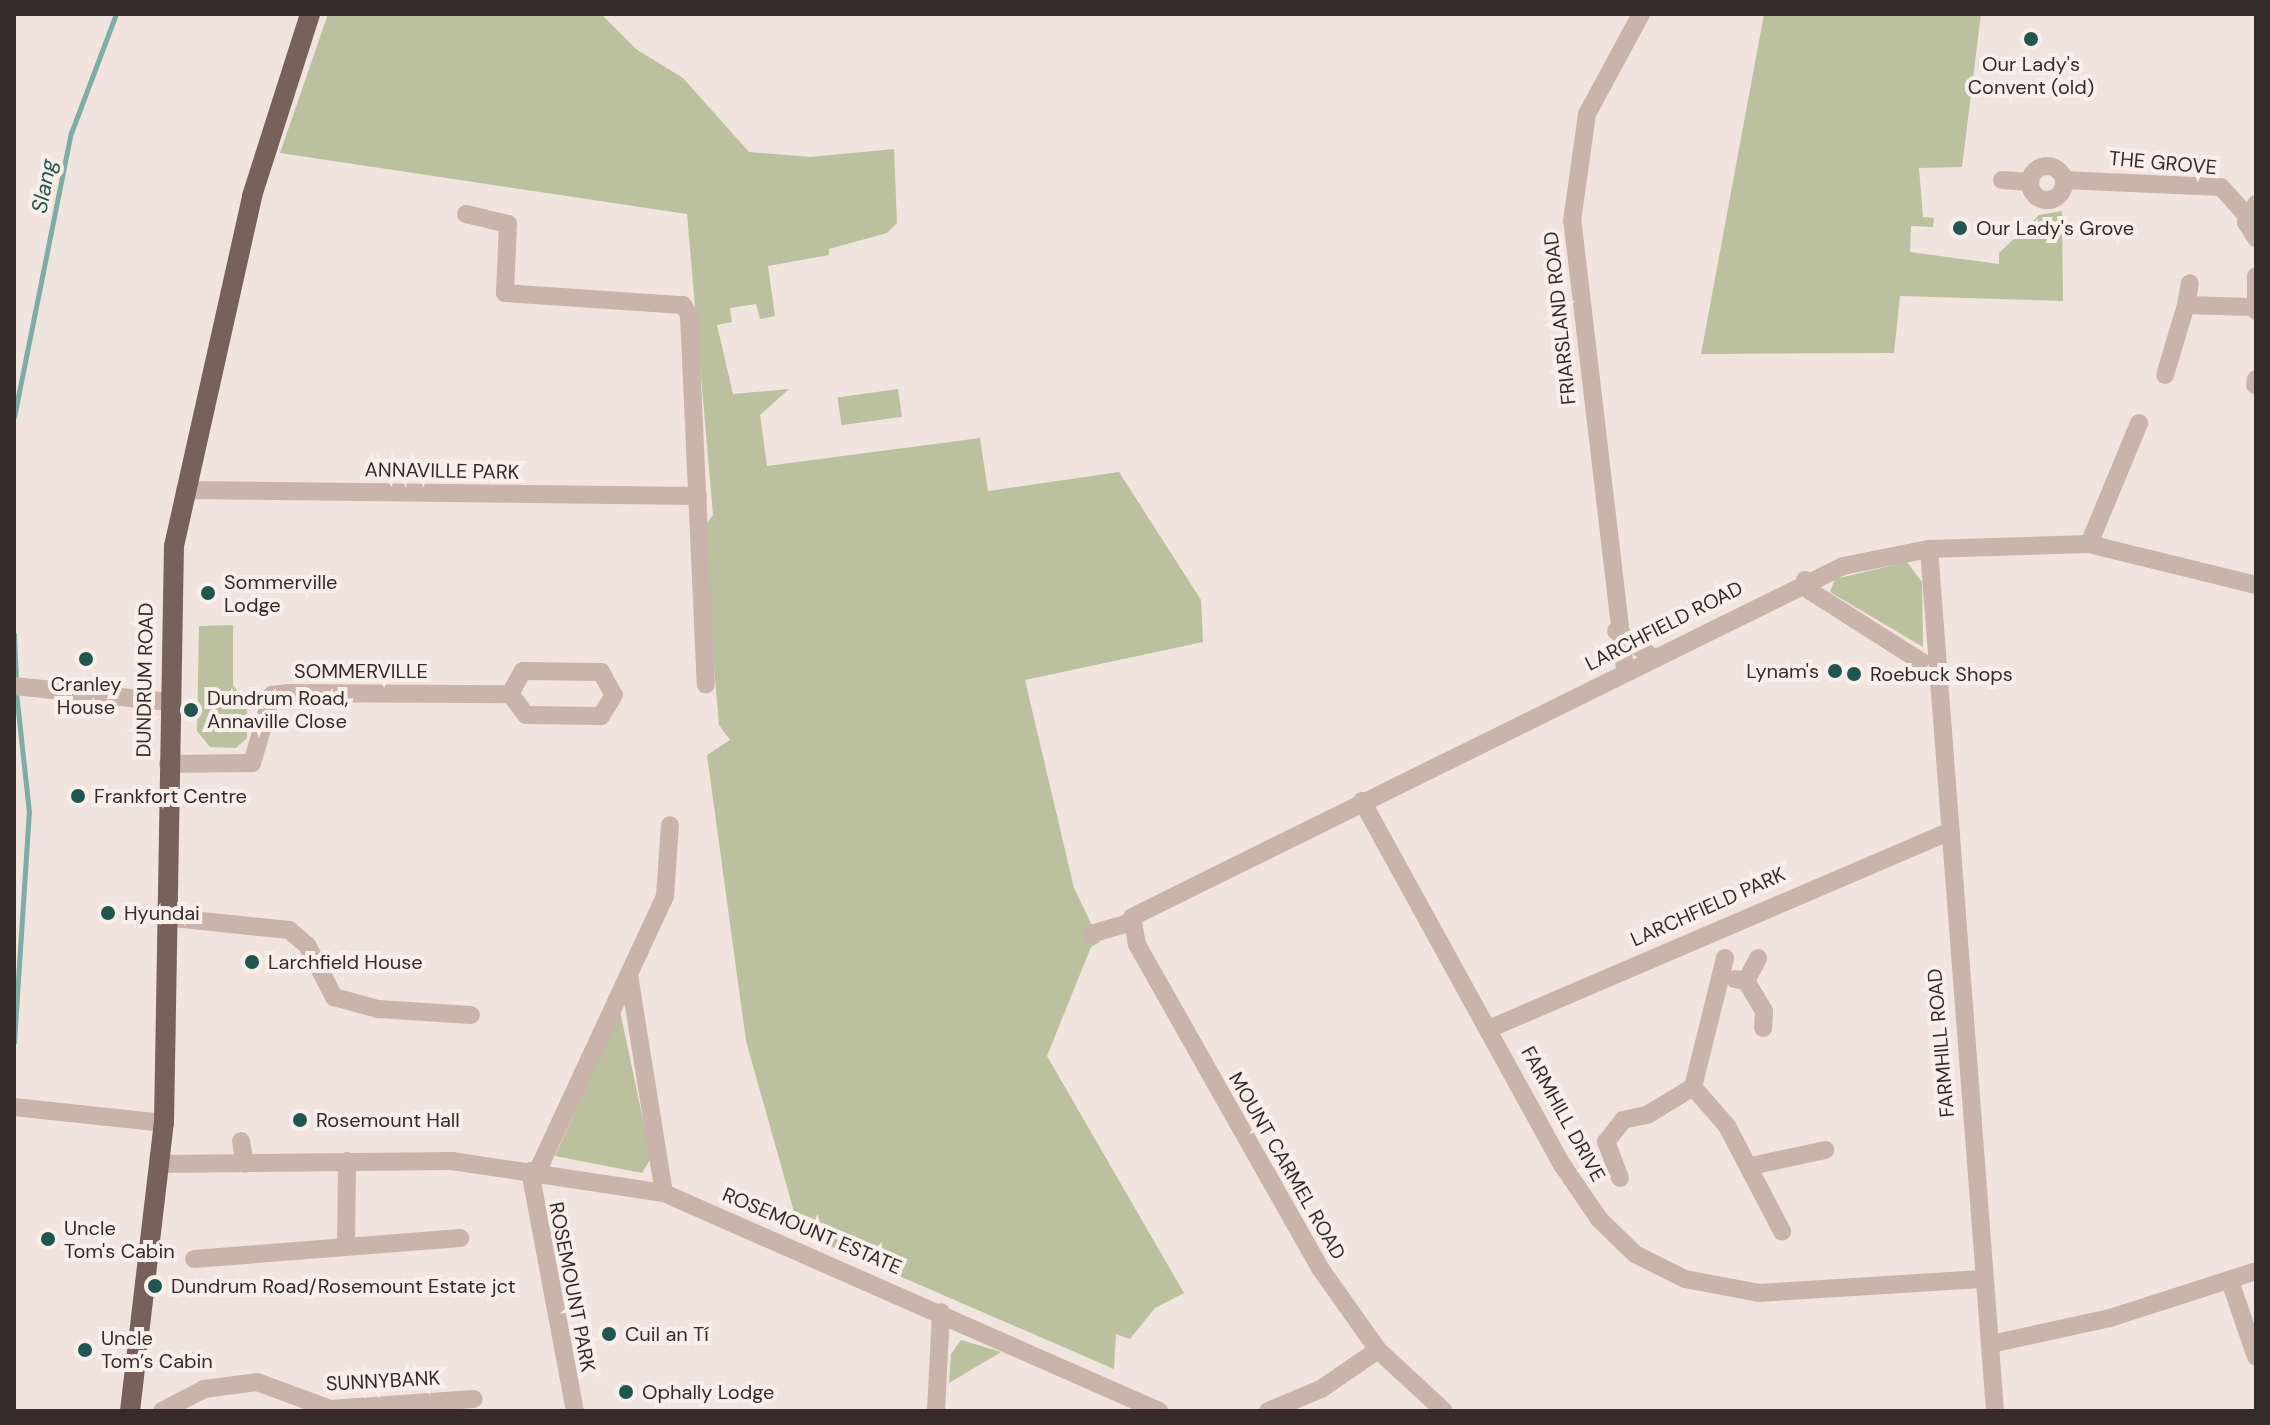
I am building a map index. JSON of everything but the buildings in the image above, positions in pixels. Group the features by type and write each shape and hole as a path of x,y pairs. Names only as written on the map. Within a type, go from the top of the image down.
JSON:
{"main road":[{"name":"DUNDRUM ROAD","path":"130,1411 164,1123 163,917 171,578 185,490 252,196 310,14"}],"street":[{"name":"FRIARSLAND ROAD","path":"1625,669 1616,631 1572,221 1587,114 1641,14"},
{"name":"THE GROVE","path":"2002,180 2030,182 2049,166 2064,180 2221,187 2251,210 2256,238"},
{"path":"466,214 508,224 505,293 683,305 698,496 706,685"},
{"path":"2186,305 2253,309 2256,276"},
{"path":"2165,375 2190,283"},
{"path":"2255,385 2256,379"},
{"path":"2089,544 2139,423"},
{"name":"ANNAVILLE PARK","path":"185,490 698,496"},
{"name":"LARCHFIELD ROAD","path":"1091,934 1132,920 1362,801 1805,580 1884,554 1929,549 2089,544 2256,585"},
{"name":"FARMHILL ROAD","path":"1929,549 1946,833 1995,1411"},
{"path":"1805,580 1810,591 1936,671"},
{"path":"1616,631 1651,656"},
{"path":"523,671 601,672 614,695 601,716 526,715 510,694 523,671"},
{"path":"18,686 169,702"},
{"name":"SOMMERVILLE","path":"168,764 252,763 272,695 510,694"},
{"name":"FARMHILL DRIVE","path":"1362,801 1599,1219 1658,1270 1759,1293 1982,1279"},
{"path":"534,1171 665,896 670,825"},
{"name":"LARCHFIELD PARK","path":"1491,1028 1946,833"},
{"path":"163,917 289,930 307,945 334,997 378,1009 471,1015"},
{"name":"MOUNT CARMEL ROAD","path":"1132,920 1137,945 1267,1179 1378,1350 1444,1411"},
{"path":"1746,981 1758,958"},
{"path":"1620,1178 1606,1142 1623,1120 1647,1115 1693,1087 1723,967 1746,981 1764,1011 1763,1028"},
{"path":"629,974 664,1193"},
{"path":"1693,1087 1751,1166 1782,1231"},
{"path":"16,1107 164,1123"},
{"path":"241,1141 245,1164"},
{"path":"1751,1166 1825,1150"},
{"path":"346,1246 347,1161"},
{"name":"ROSEMOUNT ESTATE","path":"161,1164 452,1161 664,1193 941,1312 1159,1411"},
{"name":"ROSEMOUNT PARK","path":"534,1171 575,1411"},
{"path":"194,1259 460,1238"},
{"path":"1991,1344 2230,1281 2256,1271"},
{"path":"2230,1281 2256,1357"},
{"path":"936,1411 941,1312"},
{"path":"1268,1411 1321,1389 1378,1350"},
{"name":"SUNNYBANK","path":"162,1411 204,1389 257,1382 330,1409 474,1399"}],"green space":[{"path":"328,14 601,14 636,49 683,78 749,152 810,157 894,149 897,223 887,233 829,249 829,255 768,266 775,316 760,319 756,304 730,308 732,322 717,325 733,394 789,389 760,415 767,466 980,438 988,491 1119,472 1201,600 1203,642 1025,680 1074,888 1100,942 1091,947 1047,1056 1184,1293 1155,1308 1130,1339 1116,1334 1114,1369 800,1233 746,1041 707,755 730,740 719,725 702,530 713,515 687,214 280,153"},
{"path":"1764,14 1981,14 1962,167 1919,168 1923,217 1934,218 1933,227 1911,226 1910,252 1999,264 1999,253 2039,215 2062,211 2063,301 1900,296 1894,353 1701,354"},
{"path":"898,389 902,417 841,425 838,397"},
{"path":"1907,562 1922,582 1923,647 1830,592 1835,579"},
{"path":"233,625 233,685 247,705 247,738 236,748 210,747 197,731 199,626"},
{"path":"620,1011 651,1158 642,1173 555,1156"},
{"path":"961,1340 1001,1352 949,1383 951,1354"}],"waterway":[{"name":"Slang","path":"14,417 71,133 116,14"},
{"name":"Slang","path":"14,634 16,682"},
{"name":"Slang","path":"14,1042 29,812 16,692"}],"place":[{"name":"Our Lady's Convent (old)","path":"2031,39"},
{"name":"Our Lady's Grove","path":"1960,228"},
{"name":"Sommerville Lodge","path":"208,593"},
{"name":"Cranley House","path":"86,659"},
{"name":"Lynam's","path":"1835,671"},
{"name":"Roebuck Shops","path":"1854,674"},
{"name":"Dundrum Road, Annaville Close","path":"191,710"},
{"name":"Frankfort Centre","path":"78,796"},
{"name":"Hyundai","path":"108,913"},
{"name":"Larchfield House","path":"252,962"},
{"name":"Rosemount Hall","path":"300,1120"},
{"name":"Uncle Tom's Cabin","path":"48,1239"},
{"name":"Dundrum Road/Rosemount Estate jct","path":"155,1286"},
{"name":"Cuil an Tí","path":"609,1334"},
{"name":"Uncle Tom’s Cabin","path":"85,1350"},
{"name":"Ophally Lodge","path":"626,1392"}]}
